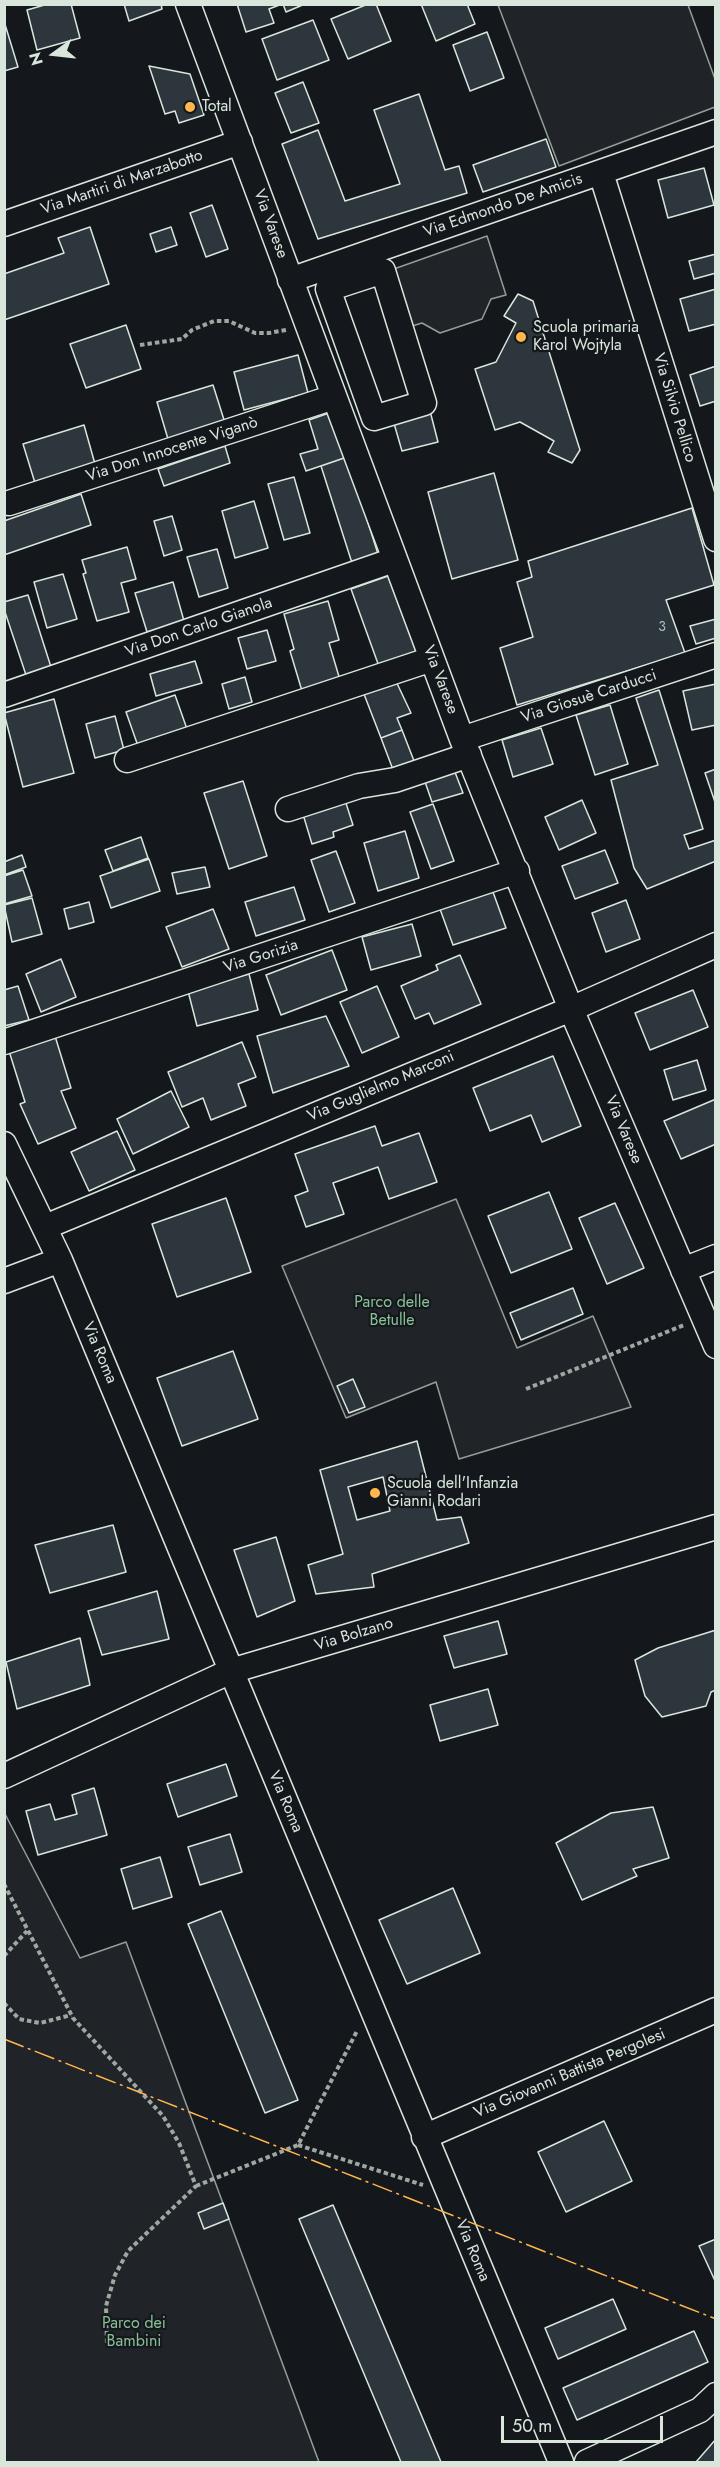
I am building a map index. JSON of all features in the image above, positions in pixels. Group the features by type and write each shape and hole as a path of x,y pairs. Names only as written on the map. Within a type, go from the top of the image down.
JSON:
{"street":[{"name":"Via Varese","path":"188,4 465,747 571,1009 716,1346"},
{"name":"Via Edmondo De Amicis","path":"290,280 716,132"},
{"name":"Via Martiri di Marzabotto","path":"4,224 240,142"},
{"name":"Via Silvio Pellico","path":"601,172 716,540"},
{"path":"382,272 424,403 374,418 328,289 382,272"},
{"name":"Via Don Innocente Viganò","path":"9,503 334,397"},
{"name":"Via Don Carlo Gianola","path":"4,695 394,560"},
{"name":"Via Giosuè Carducci","path":"288,809 359,786 395,780 465,747 716,655"},
{"path":"128,760 432,659"},
{"name":"Via Gorizia","path":"4,1042 517,872"},
{"name":"Via Guglielmo Marconi","path":"45,1227 571,1009 716,945"},
{"name":"Via Roma","path":"6,1150 60,1260 561,2463"},
{"path":"683,1270 716,1257"},
{"path":"4,1281 60,1260"},
{"name":"Via Bolzano","path":"4,1776 231,1671 716,1527"},
{"name":"Via Giovanni Battista Pergolesi","path":"424,2137 716,2010"},
{"path":"602,2459 700,2410 716,2395"}],"path":[{"path":"140,345 182,339 192,330 214,321 229,321 255,333 269,333 293,328 305,320"},
{"path":"526,1389 703,1318"},
{"path":"4,1884 71,2016 163,2116 179,2143 196,2187"},
{"path":"4,1956 27,1931"},
{"path":"4,2003 19,2019 40,2023 71,2016"},
{"path":"107,2345 106,2306 119,2267 128,2251 196,2187 298,2145 370,2007"},
{"path":"298,2145 448,2193"}],"green space":[{"path":"498,5 688,5 715,79 715,107 559,166"},
{"path":"487,236 506,295 491,299 482,319 440,333 422,323 409,327 391,270"},
{"name":"Parco delle Betulle","path":"456,1199 517,1348 593,1316 631,1407 459,1459 436,1382 346,1418 282,1266"},
{"name":"Parco dei Bambini","path":"4,1812 80,1958 126,1942 319,2462 5,2462"}],"building":[{"path":"48,4 71,4 80,38 37,50 27,10"},
{"path":"124,4 161,4 162,9 129,21"},
{"path":"237,4 282,4 269,9 274,23 246,32"},
{"path":"283,4 305,4 286,12"},
{"path":"368,4 376,4 391,41 348,59 331,19"},
{"path":"421,4 467,4 475,24 436,41"},
{"path":"313,20 329,60 277,80 262,39"},
{"path":"4,21 18,67 4,71"},
{"path":"487,32 504,78 470,91 453,45"},
{"path":"149,66 190,74 204,115 179,123 175,111 165,114"},
{"path":"303,82 319,123 291,133 275,93"},
{"path":"419,94 445,170 459,166 467,193 318,239 282,144 318,130 345,201 400,184 374,110"},
{"path":"546,139 556,167 483,192 473,165"},
{"path":"704,168 714,205 668,218 658,180"},
{"path":"212,205 228,249 206,257 190,213"},
{"path":"90,227 109,284 4,320 4,274 64,253 58,238"},
{"path":"171,227 177,245 156,252 150,234"},
{"path":"716,254 716,273 694,279 689,261"},
{"path":"716,289 716,324 689,331 680,299"},
{"path":"518,294 533,301 580,450 572,463 548,452 554,441 520,422 495,430 475,369 496,362 516,323 504,316"},
{"path":"126,325 141,369 86,388 70,344"},
{"path":"298,355 308,393 244,410 234,372"},
{"path":"716,366 716,401 700,406 690,375"},
{"path":"213,385 225,423 168,439 157,402"},
{"path":"429,407 438,442 402,451 393,420"},
{"path":"332,412 347,457 306,471 300,454 318,449 309,420"},
{"path":"84,425 95,464 35,483 23,444"},
{"path":"225,446 230,463 164,486 158,469"},
{"path":"347,457 378,554 352,563 321,466"},
{"path":"494,473 518,560 452,579 428,492"},
{"path":"294,477 310,533 284,540 268,484"},
{"path":"81,494 91,525 4,555 4,521"},
{"path":"254,501 268,548 235,558 222,511"},
{"path":"692,508 714,585 666,600 685,653 517,705 500,648 533,637 517,582 532,577 528,561"},
{"path":"172,516 182,550 164,556 154,521"},
{"path":"127,547 136,579 121,583 129,612 97,621 83,574 86,573 82,560"},
{"path":"217,549 228,588 199,597 187,557"},
{"path":"63,574 77,619 47,628 34,582"},
{"path":"388,576 419,659 381,672 351,589"},
{"path":"173,582 184,621 147,632 135,593"},
{"path":"28,595 51,667 26,675 4,609 4,602"},
{"path":"328,601 339,640 329,643 340,680 302,691 290,651 294,649 284,614"},
{"path":"716,619 716,638 696,644 690,626"},
{"path":"267,630 276,661 247,669 238,638"},
{"path":"195,661 202,683 156,696 150,674"},
{"path":"245,677 252,702 229,709 222,684"},
{"path":"394,677 411,713 397,718 402,730 381,738 362,689"},
{"path":"716,684 716,725 692,730 683,691"},
{"path":"659,690 703,829 684,835 689,849 716,840 716,861 647,889 634,868 611,780 658,765 636,698"},
{"path":"175,695 187,729 138,746 126,712"},
{"path":"54,699 74,773 23,787 4,713"},
{"path":"610,705 628,764 595,775 576,715"},
{"path":"115,716 124,750 95,758 86,724"},
{"path":"541,728 553,764 513,777 502,740"},
{"path":"402,730 416,766 395,775 381,738"},
{"path":"453,767 463,793 432,802 423,776"},
{"path":"716,769 716,805 705,773"},
{"path":"243,781 267,856 229,869 204,793"},
{"path":"344,797 353,825 333,832 334,837 312,844 302,811"},
{"path":"582,800 596,833 559,850 545,817"},
{"path":"433,804 454,861 431,869 410,812"},
{"path":"405,831 419,878 378,891 364,843"},
{"path":"141,837 148,858 113,871 105,850"},
{"path":"605,850 618,883 575,899 562,866"},
{"path":"336,851 355,903 329,912 311,860"},
{"path":"22,855 26,867 4,875 4,862"},
{"path":"149,859 160,891 111,908 100,876"},
{"path":"205,867 210,887 177,894 172,873"},
{"path":"23,870 32,896 4,904 4,876"},
{"path":"294,887 305,920 256,936 245,902"},
{"path":"493,892 506,928 453,945 440,909"},
{"path":"32,898 42,934 12,942 4,905"},
{"path":"626,900 640,939 606,952 592,913"},
{"path":"89,902 94,922 69,929 64,909"},
{"path":"213,909 229,949 182,967 166,927"},
{"path":"412,924 421,956 371,970 362,937"},
{"path":"332,950 347,990 281,1015 266,975"},
{"path":"460,955 481,1004 434,1024 429,1013 415,1019 401,986 438,970 436,965"},
{"path":"61,959 76,997 41,1012 26,974"},
{"path":"249,974 258,1010 197,1026 188,991"},
{"path":"18,986 29,1020 4,1026 4,990"},
{"path":"377,986 399,1037 362,1053 340,1002"},
{"path":"693,990 708,1027 650,1050 635,1013"},
{"path":"326,1016 349,1066 273,1093 257,1036"},
{"path":"55,1036 71,1088 61,1091 76,1128 38,1144 20,1104 25,1102 9,1051"},
{"path":"242,1042 256,1077 238,1084 246,1106 211,1120 203,1098 182,1107 168,1072"},
{"path":"553,1056 581,1126 542,1142 531,1115 490,1131 473,1088"},
{"path":"697,1060 706,1090 673,1100 664,1070"},
{"path":"171,1091 189,1127 133,1154 117,1119"},
{"path":"716,1099 716,1144 681,1159 664,1121"},
{"path":"375,1126 382,1146 419,1133 437,1182 389,1199 378,1167 333,1183 344,1214 306,1227 295,1196 308,1191 295,1154"},
{"path":"117,1131 135,1170 89,1191 71,1152"},
{"path":"549,1192 572,1249 511,1273 488,1216"},
{"path":"226,1198 251,1272 177,1297 152,1224"},
{"path":"615,1203 644,1268 607,1284 579,1218"},
{"path":"573,1288 583,1314 521,1340 510,1313"},
{"path":"233,1351 258,1419 182,1446 157,1378"},
{"path":"353,1379 365,1407 349,1413 337,1386"},
{"path":"417,1441 437,1520 461,1517 469,1543 372,1574 374,1587 316,1594 308,1565 343,1554 320,1470","holes":["383,1477 390,1511 357,1520 348,1487"]},
{"path":"113,1525 126,1572 50,1593 35,1545"},
{"path":"276,1537 295,1601 257,1617 234,1550"},
{"path":"157,1591 169,1639 102,1655 88,1611"},
{"path":"498,1621 507,1654 454,1668 444,1636"},
{"path":"716,1630 716,1690 711,1692 706,1706 662,1717 645,1696 635,1660 658,1648"},
{"path":"80,1638 90,1685 17,1709 6,1662"},
{"path":"488,1689 498,1725 440,1741 430,1705"},
{"path":"226,1764 237,1796 178,1817 167,1784"},
{"path":"94,1788 107,1835 38,1855 26,1811 50,1804 55,1820 77,1814 72,1795"},
{"path":"653,1807 669,1858 633,1869 637,1876 582,1900 556,1843 611,1813"},
{"path":"230,1834 242,1872 200,1885 188,1847"},
{"path":"160,1857 172,1897 133,1909 121,1869"},
{"path":"453,1888 480,1953 407,1984 379,1920"},
{"path":"221,1911 298,2100 265,2113 188,1924"},
{"path":"604,2121 632,2181 566,2212 538,2152"},
{"path":"223,2203 229,2219 204,2229 198,2213"},
{"path":"333,2205 441,2462 401,2462 299,2219"},
{"path":"716,2239 716,2283 699,2246"},
{"path":"613,2299 626,2329 558,2359 545,2328"},
{"path":"694,2331 708,2362 577,2420 563,2388"},
{"path":"716,2439 716,2462 696,2462"}],"power":[{"path":"4,2039 716,2319"}],"place":[{"name":"Total","path":"190,107"},
{"name":"Scuola primaria Karol Wojtyla","path":"521,337"},
{"name":"Scuola dell'Infanzia Gianni Rodari","path":"375,1493"}]}
